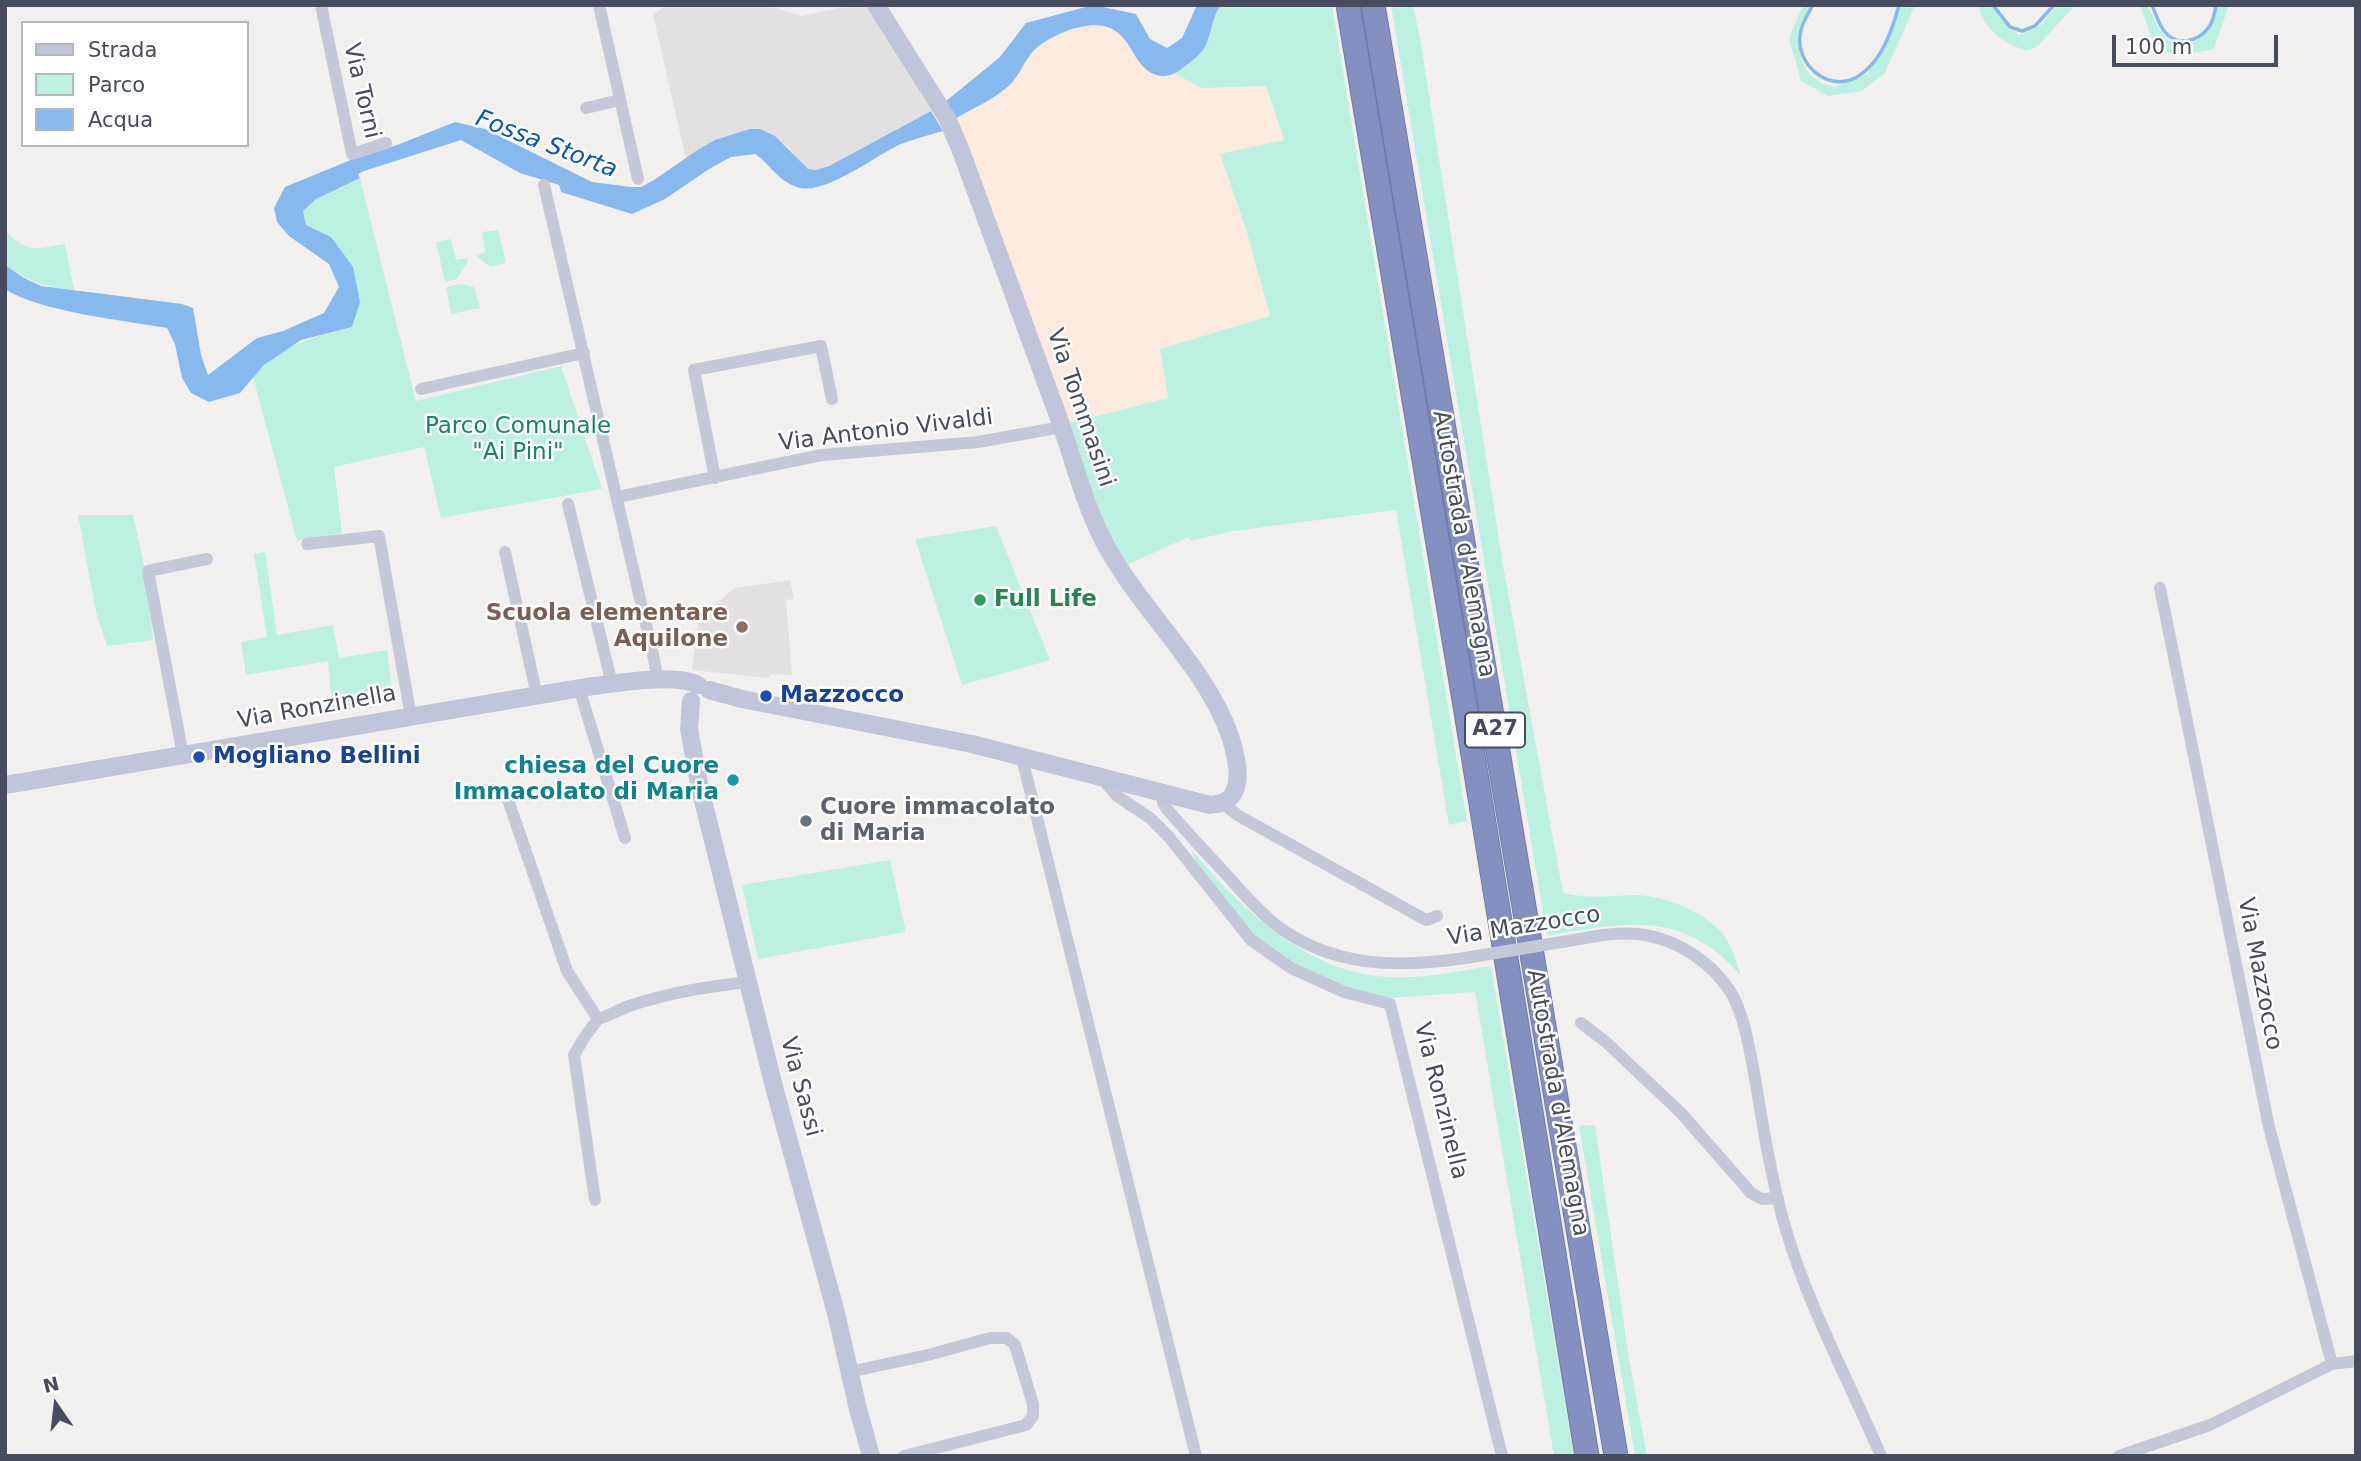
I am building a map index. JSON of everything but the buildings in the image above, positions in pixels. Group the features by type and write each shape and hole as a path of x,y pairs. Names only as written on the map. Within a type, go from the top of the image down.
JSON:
{"highway":[{"name":"Autostrada d'Alemagna","path":"1348,5 1468,719 1587,1456"},
{"name":"Autostrada d'Alemagna","path":"1373,5 1616,1456"}],"street":[{"name":"Via Torni","path":"321,5 352,154 386,143"},
{"path":"599,5 638,179"},
{"name":"Via Tommasini","path":"876,5 947,118 961,151 1102,539 1124,576 1206,688 1230,737 1237,769 1236,782 1232,794 1216,804"},
{"path":"586,108 620,100"},
{"path":"544,185 658,674 665,685"},
{"name":"Via Antonio Vivaldi","path":"715,478 694,370 821,346 832,399"},
{"path":"421,389 584,353"},
{"name":"Via Antonio Vivaldi","path":"617,497 822,455 978,442 1062,427"},
{"path":"568,505 612,684"},
{"path":"307,544 379,536 411,717"},
{"path":"505,552 537,696"},
{"path":"183,755 148,571 207,559"},
{"name":"Via Mazzocco","path":"2160,588 2269,1127 2332,1364"},
{"name":"Via Ronzinella","path":"5,785 579,688 637,682 678,684 700,697 741,699 972,744 1164,794 1216,804 1426,920 1437,916"},
{"path":"579,688 625,838"},
{"name":"Via Sassi","path":"700,697 689,729 699,784 871,1456"},
{"path":"1022,758 1196,1456"},
{"name":"Via Ronzinella","path":"1100,776 1117,796 1150,818 1169,837 1251,940 1292,968 1345,992 1390,1004 1502,1456"},
{"path":"505,791 567,971 598,1019"},
{"name":"Via Mazzocco","path":"1164,794 1163,803 1166,808 1274,923 1298,939 1336,956 1375,963 1414,965 1626,933 1653,937 1690,952 1705,963 1722,981 1736,1003 1745,1031 1778,1198 1796,1262 1881,1456"},
{"path":"595,1200 574,1055 584,1038 598,1019 637,1004 712,986 748,982"},
{"path":"1581,1023 1614,1049 1681,1113 1751,1193 1762,1199 1778,1198"},
{"path":"849,1372 990,1338 1007,1338 1015,1345 1033,1404 1033,1416 1026,1425 904,1456"},
{"path":"2119,1456 2210,1425 2332,1364 2356,1361"}],"shaded area":[{"path":"667,5 767,5 801,16 854,5 869,5 931,111 816,170 801,164 791,150 776,137 759,129 699,149 686,159 653,14"},
{"path":"1100,26 1118,32 1126,38 1145,69 1155,75 1175,74 1202,88 1265,86 1284,140 1220,155 1246,229 1270,316 1160,349 1168,398 1062,425 955,119 1006,89 1022,72 1033,50 1076,27"},
{"name":"Scuola elementare Aquilone","path":"790,580 794,599 786,600 792,675 770,674 768,678 692,670 699,613 704,608 715,604 735,588"}],"green space":[{"path":"1221,5 1332,5 1467,821 1449,825 1396,510 1233,531 1190,541 1188,537 1127,565 1112,541 1062,425 1168,398 1160,349 1270,316 1246,229 1220,154 1284,140 1266,86 1202,88 1175,74 1205,48"},
{"path":"1391,5 1413,5 1420,38 1503,565 1563,893 1590,897 1645,896 1685,907 1720,931 1732,949 1741,976 1719,954 1697,939 1675,930 1628,925 1547,936"},
{"path":"1803,5 1811,5 1798,30 1801,60 1810,75 1823,84 1835,87 1867,74 1884,49 1899,5 1915,5 1885,73 1862,91 1828,96 1801,81 1789,38"},
{"path":"1978,5 1994,5 2009,29 2020,35 2041,25 2057,5 2075,5 2038,46 2026,51 1990,29"},
{"path":"2140,5 2148,5 2160,31 2169,41 2181,48 2206,32 2218,5 2229,5 2214,49 2174,57 2152,39"},
{"name":"Parco Comunale \"Ai Pini\"","path":"360,178 416,401 561,366 602,489 441,518 424,447 334,467 342,533 297,541 253,377 286,350 310,339 352,327 331,237 306,225 303,211 316,199"},
{"path":"5,230 19,243 32,248 65,244 74,290 38,282 5,265"},
{"path":"498,230 506,263 490,267 476,256 485,252 482,232"},
{"path":"451,239 456,260 467,258 468,261 457,279 445,282 436,242"},
{"path":"461,284 474,287 480,308 451,314 446,287"},
{"path":"78,515 133,515 143,560 153,640 107,646 96,612"},
{"name":"Full Life","path":"996,526 1050,660 962,685 915,539"},
{"path":"265,552 277,635 333,625 339,658 387,650 394,703 333,713 328,661 246,675 241,642 267,637 254,554"},
{"path":"1191,849 1254,915 1304,951 1331,964 1359,973 1389,977 1415,977 1491,966 1574,1456 1554,1456 1475,992 1390,998 1324,986 1259,946 1205,887"},
{"path":"890,860 906,932 758,959 742,885"},
{"path":"1595,1125 1629,1359 1647,1456 1635,1456 1579,1126"}],"water":[{"path":"1093,5 1136,14 1150,39 1167,48 1182,38 1197,5 1221,5 1204,48 1193,60 1173,74 1165,76 1152,73 1143,67 1122,37 1113,29 1099,25 1080,27 1046,41 1030,55 1009,85 994,97 955,119 945,102 1000,57 1026,23"},
{"path":"931,111 943,131 901,144 821,186 808,188 790,184 755,154 731,157 665,199 632,214 561,192 559,185 520,173 461,140 364,171 358,174 360,178 316,199 303,211 306,225 331,237 353,267 360,302 352,327 301,340 264,365 240,393 209,402 191,393 182,378 175,344 167,328 39,304 5,289 5,265 41,286 182,304 193,308 201,355 208,375 257,338 283,331 324,313 339,287 329,264 289,236 277,222 274,208 285,187 358,157 455,122 485,129 592,182 641,187 715,140 750,129 760,129 775,136 808,169 816,170 829,166"}],"waterway":[{"name":"Fossa Storta","path":"1813,5 1801,31 1800,46 1808,65 1824,78 1834,81 1855,78 1879,56 1899,5"},
{"name":"Fossa Storta","path":"1993,5 2010,27 2022,31 2035,26 2054,5"},
{"name":"Fossa Storta","path":"2152,5 2164,31 2181,41 2193,39 2209,27 2216,5"}],"place":[{"name":"Full Life","path":"980,600"},
{"name":"Scuola elementare Aquilone","path":"742,627"},
{"name":"Mazzocco","path":"766,696"},
{"name":"Mogliano Bellini","path":"199,757"},
{"name":"chiesa del Cuore Immacolato di Maria","path":"733,780"},
{"name":"Cuore immacolato di Maria","path":"806,821"}]}
